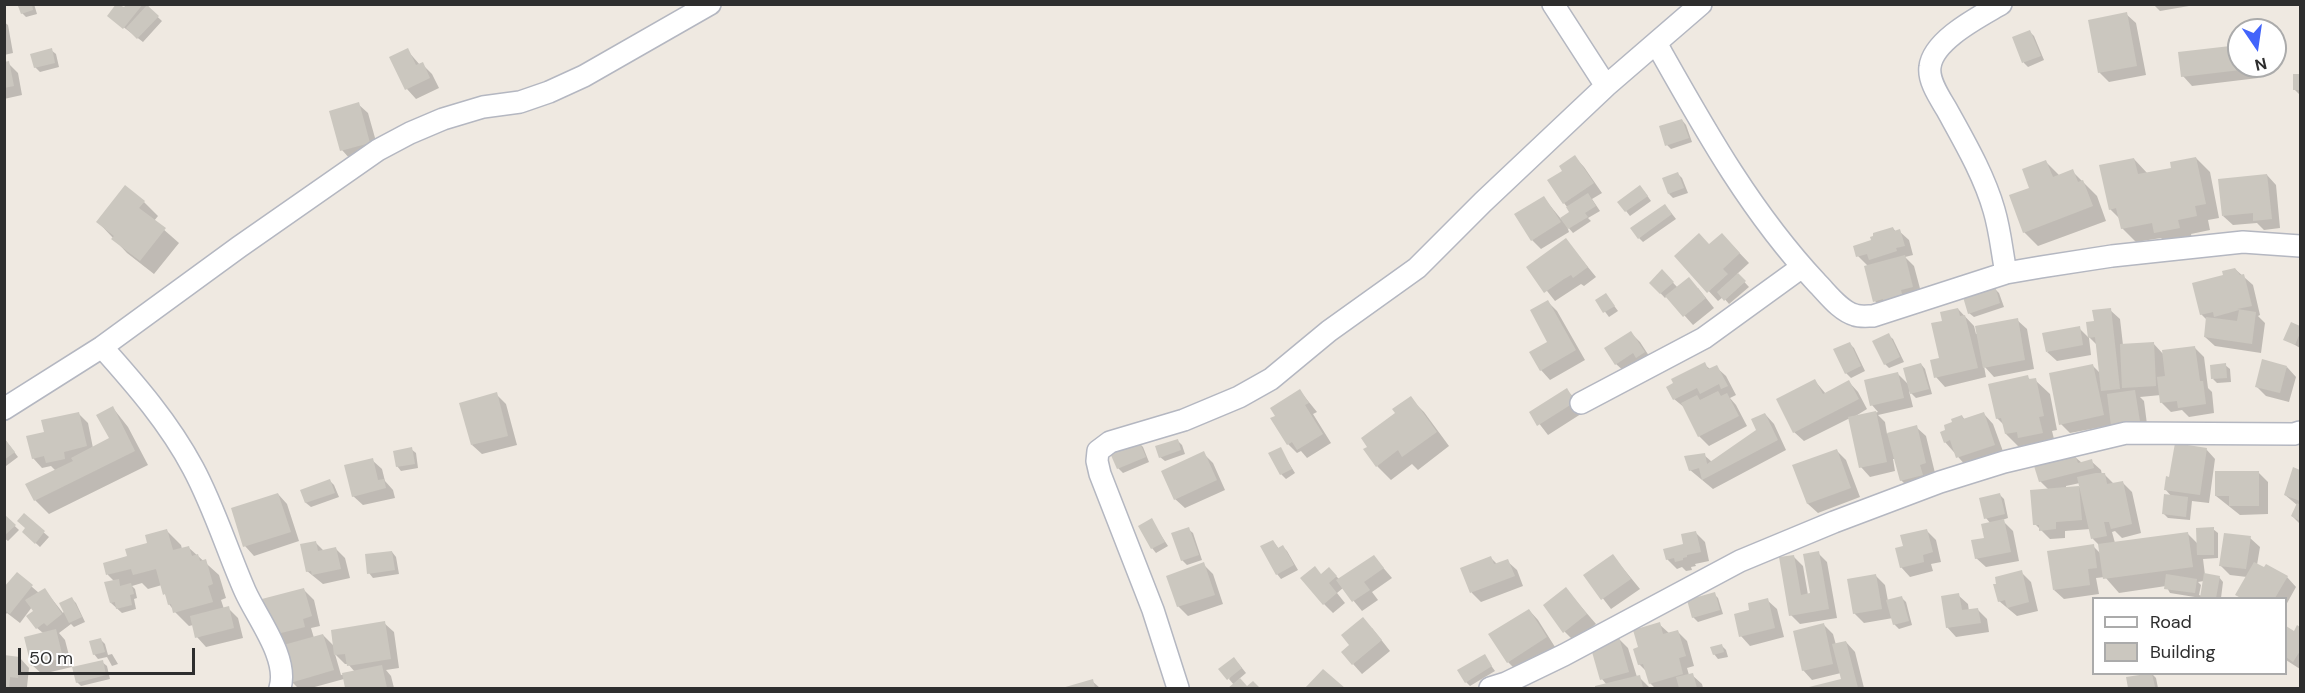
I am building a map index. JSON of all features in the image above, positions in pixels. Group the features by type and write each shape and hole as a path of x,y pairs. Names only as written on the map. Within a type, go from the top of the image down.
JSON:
{"street":[{"path":"4,409 102,347 378,150 443,119 483,107 520,102 549,92 603,65 710,4"},
{"path":"1553,4 1606,86"},
{"path":"1178,688 1154,610 1100,474 1097,461 1098,452 1110,442 1184,420 1239,397 1271,379 1329,330 1417,268 1606,86 1701,4"},
{"path":"2001,4 1970,22 1944,43 1933,58 1930,69 1932,82 1965,143 1994,210 2006,273"},
{"path":"1656,43 1719,154 1758,211 1802,267 1834,301 1854,315 1873,316 2006,273 2112,256 2243,242 2301,246"},
{"path":"1581,403 1704,338 1802,267"},
{"path":"102,347 143,392 193,468 245,592 278,657 282,680 280,688"},
{"path":"1490,688 1506,684 1564,655 1740,561 1834,522 1941,482 2004,462 2126,433 2294,434 2301,432"}],"building":[{"path":"32,4 33,10 21,14 18,6"},
{"path":"116,4 124,7 127,4 143,4 123,29 107,16"},
{"path":"147,5 159,16 137,39 126,28"},
{"path":"2127,12 2137,66 2098,73 2088,20"},
{"path":"2030,30 2041,56 2022,63 2012,37"},
{"path":"2227,46 2227,72 2181,77 2178,52"},
{"path":"52,48 55,63 34,68 30,54"},
{"path":"408,48 416,65 423,62 430,78 405,90 389,57"},
{"path":"9,61 14,86 4,88 4,62"},
{"path":"2293,74 2300,74 2300,90 2293,90"},
{"path":"359,102 370,143 340,151 329,111"},
{"path":"1682,119 1689,138 1665,146 1659,126"},
{"path":"1575,155 1594,183 1563,204 1547,180 1562,171 1559,166"},
{"path":"2196,157 2206,204 2195,206 2197,216 2178,220 2180,228 2154,233 2152,223 2121,229 2116,208 2109,210 2099,165 2134,158 2138,174 2171,168 2170,162"},
{"path":"2046,160 2053,177 2073,169 2078,182 2083,180 2093,206 2023,233 2009,195 2029,188 2022,169"},
{"path":"1678,172 1684,188 1668,194 1662,178"},
{"path":"2267,174 2272,219 2253,221 2253,213 2222,216 2218,179"},
{"path":"125,185 145,201 139,208 166,228 140,261 111,239 114,236 96,222"},
{"path":"1640,185 1648,196 1625,212 1617,202"},
{"path":"1588,193 1596,206 1585,213 1588,217 1568,229 1560,218 1569,212 1566,207"},
{"path":"1544,196 1561,222 1531,241 1514,214"},
{"path":"1665,204 1672,214 1638,239 1630,228"},
{"path":"1893,227 1894,231 1900,229 1905,246 1869,260 1867,254 1856,257 1853,246 1871,240 1873,233"},
{"path":"1699,233 1709,244 1722,233 1740,253 1723,269 1728,274 1707,293 1674,256"},
{"path":"1566,238 1588,267 1573,278 1571,275 1564,279 1544,293 1526,267"},
{"path":"1905,255 1913,287 1901,290 1904,302 1885,307 1883,299 1873,302 1864,266"},
{"path":"2235,268 2240,275 2244,274 2252,306 2237,309 2256,312 2252,344 2204,337 2206,317 2237,321 2239,310 2214,317 2213,312 2200,315 2192,283 2223,275 2222,271"},
{"path":"1662,269 1674,282 1660,294 1649,283"},
{"path":"1738,273 1746,281 1724,301 1717,292"},
{"path":"1689,277 1706,298 1683,317 1665,296"},
{"path":"1995,286 2000,303 1968,314 1963,297"},
{"path":"1606,293 1615,306 1603,313 1595,300"},
{"path":"1548,300 1576,350 1540,371 1529,352 1547,342 1530,310"},
{"path":"1958,308 1960,316 1965,315 1978,368 1934,378 1930,360 1939,358 1931,323 1942,321 1940,312"},
{"path":"2111,308 2120,389 2101,391 2095,337 2088,338 2086,322 2094,321 2092,310"},
{"path":"2018,318 2025,360 1983,368 1975,326"},
{"path":"2291,322 2300,326 2295,345 2283,340"},
{"path":"2080,326 2083,345 2046,352 2042,333"},
{"path":"1631,331 1645,352 1636,358 1633,353 1615,365 1604,348"},
{"path":"1889,333 1900,357 1884,365 1872,341"},
{"path":"1850,342 1861,366 1845,374 1833,349"},
{"path":"2154,342 2156,386 2122,388 2120,344"},
{"path":"2195,346 2206,404 2178,408 2177,401 2160,403 2157,377 2165,376 2162,350"},
{"path":"2262,359 2287,366 2280,393 2255,387"},
{"path":"1705,362 1708,369 1717,365 1728,386 1721,389 1719,384 1700,394 1697,388 1673,400 1666,387 1673,383 1671,379"},
{"path":"1921,363 1929,389 1910,394 1903,368"},
{"path":"2226,363 2227,378 2211,379 2210,365"},
{"path":"2093,364 2104,415 2059,425 2049,373"},
{"path":"1898,372 1904,398 1870,406 1864,380"},
{"path":"2028,375 2029,379 2036,378 2044,416 2039,417 2043,433 2018,438 2017,432 2005,434 2001,418 1996,419 1988,384"},
{"path":"1815,379 1823,394 1849,380 1859,399 1793,433 1776,399"},
{"path":"1567,388 1575,402 1537,426 1529,412"},
{"path":"1300,389 1309,403 1305,405 1323,434 1297,450 1292,442 1287,445 1270,418 1275,416 1270,408"},
{"path":"2135,390 2140,422 2111,426 2107,394"},
{"path":"1718,391 1721,396 1727,393 1739,416 1698,437 1681,403 1697,395 1700,400"},
{"path":"497,392 508,436 471,445 459,403"},
{"path":"1411,396 1437,432 1402,457 1398,450 1376,467 1363,449 1367,447 1361,438 1395,413 1392,409"},
{"path":"113,406 135,451 34,501 25,484 73,461 71,458 109,438 96,415"},
{"path":"1876,411 1887,462 1859,468 1848,417"},
{"path":"79,412 87,446 64,452 65,459 46,463 44,456 32,459 26,436 44,432 41,420"},
{"path":"1984,412 1995,445 1956,458 1950,440 1944,443 1940,432 1945,430 1944,425 1952,422 1951,419 1962,415 1963,419"},
{"path":"1765,413 1778,440 1702,480 1699,468 1689,471 1684,456 1705,453 1707,464 1756,430 1751,419"},
{"path":"1917,425 1926,463 1920,465 1923,475 1900,481 1887,433"},
{"path":"4,438 15,452 4,460"},
{"path":"1178,439 1181,450 1159,458 1155,446"},
{"path":"1139,441 1146,457 1117,469 1110,453"},
{"path":"2175,443 2207,448 2200,495 2164,490 2166,476 2169,477"},
{"path":"412,447 415,464 396,467 393,451"},
{"path":"1281,447 1292,469 1280,475 1268,453"},
{"path":"1837,449 1851,488 1807,504 1792,465"},
{"path":"1204,451 1217,480 1174,500 1161,471"},
{"path":"2075,455 2078,463 2092,459 2094,468 2039,482 2034,466"},
{"path":"373,458 378,480 384,479 386,488 352,497 344,465"},
{"path":"2293,467 2300,470 2300,501 2284,495"},
{"path":"2215,471 2259,471 2259,506 2229,506 2229,496 2215,496"},
{"path":"2105,473 2107,484 2123,481 2132,524 2111,529 2109,522 2104,522 2107,536 2091,539 2077,477"},
{"path":"330,479 335,493 305,503 300,490"},
{"path":"2079,486 2082,520 2056,522 2056,529 2039,531 2039,525 2033,525 2030,490"},
{"path":"278,493 291,532 243,547 231,508"},
{"path":"2000,493 2005,514 1984,519 1979,498"},
{"path":"2164,494 2188,497 2186,517 2162,514"},
{"path":"2297,503 2300,505 2300,521 2291,516"},
{"path":"24,513 45,531 35,544 22,532 25,528 17,521"},
{"path":"4,514 16,525 4,536"},
{"path":"1152,518 1165,542 1151,549 1138,526"},
{"path":"2004,519 2011,552 1975,559 1971,540 1984,538 1981,524"},
{"path":"1189,527 1199,555 1181,561 1171,533"},
{"path":"2214,527 2214,555 2197,555 2196,528"},
{"path":"167,529 173,550 189,546 192,556 198,554 200,561 206,559 213,584 208,586 213,602 173,613 171,604 168,605 165,594 163,595 156,569 133,575 131,569 106,575 103,563 127,556 125,549 147,543 145,535"},
{"path":"1927,529 1933,552 1923,555 1924,562 1900,568 1895,548 1903,546 1900,535"},
{"path":"1696,531 1701,552 1687,555 1683,560 1675,562 1674,558 1666,560 1663,549 1683,544 1681,534"},
{"path":"2188,532 2193,567 2103,579 2098,544"},
{"path":"2224,533 2251,536 2246,569 2219,566"},
{"path":"1273,540 1278,548 1283,545 1294,565 1276,575 1260,546"},
{"path":"316,541 318,551 336,547 341,569 312,575 311,571 306,572 300,544"},
{"path":"2094,544 2097,568 2088,569 2090,585 2053,590 2047,551"},
{"path":"392,551 395,570 367,574 365,554"},
{"path":"1819,551 1829,609 1789,616 1779,557 1794,555 1801,595 1810,593 1803,554"},
{"path":"1613,554 1631,579 1601,600 1583,575"},
{"path":"1374,555 1384,568 1364,582 1370,590 1352,602 1336,580"},
{"path":"1491,556 1494,564 1508,559 1515,576 1470,593 1460,568"},
{"path":"1204,562 1215,595 1177,607 1166,576"},
{"path":"2254,562 2264,567 2266,564 2288,576 2276,597 2239,597 2235,595"},
{"path":"1315,566 1321,574 1329,567 1337,576 1329,583 1337,593 1323,605 1300,578"},
{"path":"2022,570 2029,602 2007,608 2005,600 1998,602 1993,584 1996,584 1995,577"},
{"path":"17,572 33,585 10,614 4,610 4,587"},
{"path":"2204,573 2220,576 2216,597 2200,597"},
{"path":"1876,574 1882,609 1853,614 1847,579"},
{"path":"2166,574 2197,579 2195,593 2164,589"},
{"path":"119,579 120,586 131,583 134,594 130,595 132,605 116,609 115,602 110,603 104,582"},
{"path":"1566,587 1587,614 1563,633 1543,605"},
{"path":"45,588 62,614 47,626 44,623 36,629 26,616 33,611 25,600"},
{"path":"304,588 312,616 303,619 305,627 273,635 258,600"},
{"path":"1715,592 1720,610 1692,618 1687,600"},
{"path":"1959,593 1962,610 1978,608 1981,623 1946,628 1941,596"},
{"path":"1902,596 1909,621 1893,625 1886,600"},
{"path":"72,597 82,617 69,623 59,603"},
{"path":"1768,598 1775,628 1739,637 1734,614 1749,610 1748,603"},
{"path":"229,606 234,628 195,638 190,616"},
{"path":"1529,609 1547,637 1507,663 1488,634"},
{"path":"1363,617 1382,640 1352,665 1341,652 1349,645 1341,635"},
{"path":"385,621 391,659 347,666 345,654 334,655 331,630"},
{"path":"1660,622 1663,634 1678,630 1686,656 1679,658 1683,674 1649,684 1643,664 1638,665 1633,649 1638,647 1633,630"},
{"path":"1824,623 1833,664 1802,671 1793,631"},
{"path":"2297,625 2300,627 2300,651 2293,662 2287,658 2287,627 2294,631"},
{"path":"56,629 63,658 31,666 24,637"},
{"path":"323,634 334,670 290,683 280,646"},
{"path":"1619,637 1629,672 1600,680 1590,645"},
{"path":"101,638 105,652 93,655 89,641"},
{"path":"1846,641 1858,688 1805,688 1841,679 1832,644"},
{"path":"1722,644 1724,652 1713,655 1710,647"},
{"path":"1485,654 1492,666 1465,683 1457,670"},
{"path":"4,655 20,657 18,678 10,677 9,688 4,688"},
{"path":"1234,657 1242,668 1227,680 1218,669"},
{"path":"103,660 106,675 76,683 72,667"},
{"path":"382,665 387,688 345,688 342,673"},
{"path":"1323,669 1345,688 1305,688"},
{"path":"1693,673 1697,688 1679,688 1676,677"},
{"path":"1640,675 1643,688 1595,688 1595,686"},
{"path":"2152,675 2155,687 2128,688 2126,677"},
{"path":"1240,678 1247,686 1253,681 1260,688 1228,688"},
{"path":"1093,679 1095,688 1062,688"}]}
